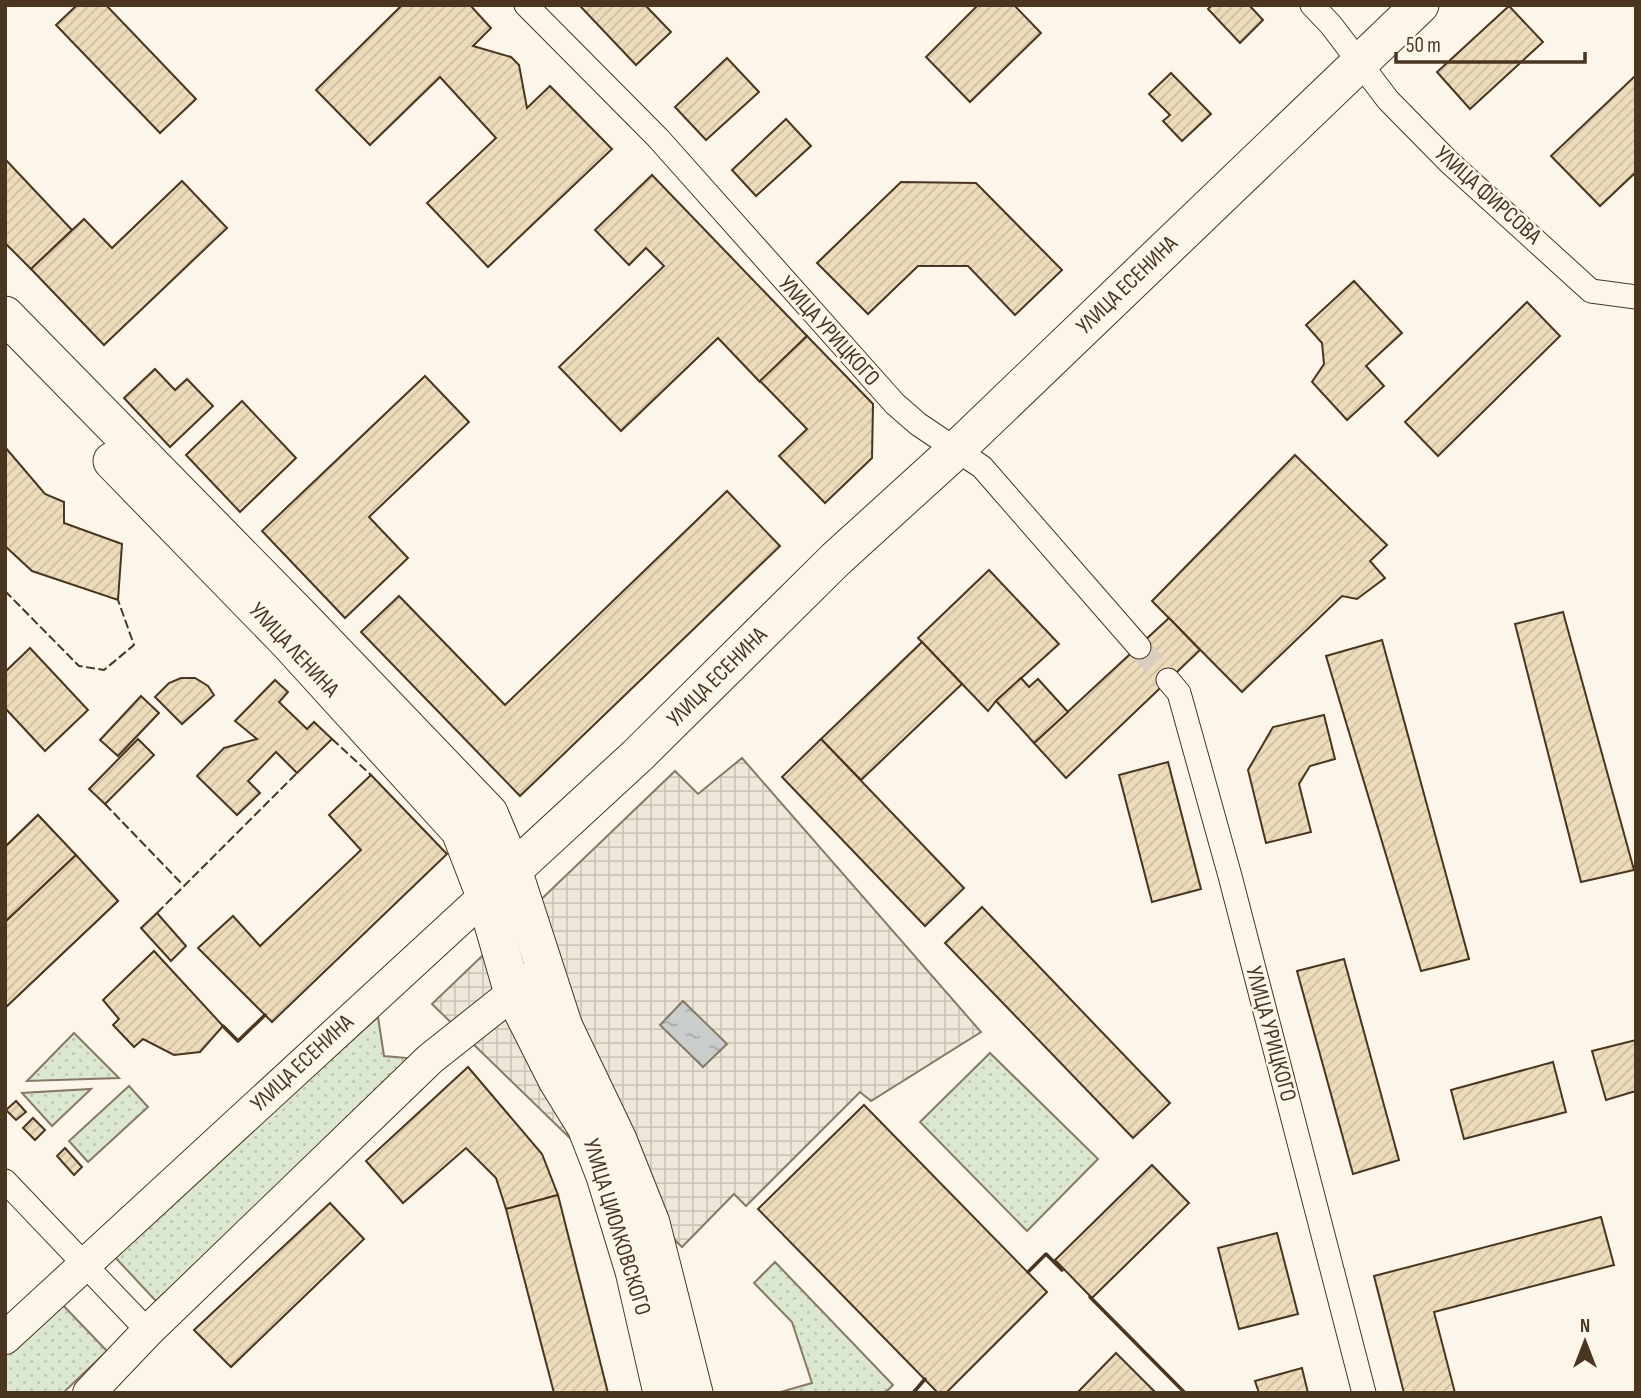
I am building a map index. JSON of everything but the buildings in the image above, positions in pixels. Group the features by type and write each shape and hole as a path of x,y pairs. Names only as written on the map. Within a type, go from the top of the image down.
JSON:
{"main road":[{"name":"УЛИЦА ЕСЕНИНА","path":"5,1338 637,756 836,559 957,449 1420,5"},
{"name":"УЛИЦА ЛЕНИНА","path":"5,315 489,813 513,870"},
{"name":"УЛИЦА ЛЕНИНА","path":"5,351 288,642 460,831 485,896 513,993"},
{"name":"УЛИЦА ЦИОЛКОВСКОГО","path":"513,870 564,1027 618,1140 650,1223 694,1393"},
{"path":"89,1393 148,1331 430,1059 545,969"},
{"name":"УЛИЦА ЦИОЛКОВСКОГО","path":"513,993 558,1080 586,1126 605,1176 634,1271 662,1393"}],"street":[{"name":"УЛИЦА УРИЦКОГО","path":"526,5 658,138 895,404 918,424 982,467 1139,647"},
{"name":"УЛИЦА ФИРСОВА","path":"1312,5 1331,24 1388,100 1449,162 1591,291 1636,297"},
{"name":"УЛИЦА УРИЦКОГО","path":"1168,680 1179,693 1223,852 1364,1393"},
{"path":"5,1181 148,1331"}],"green space":[{"path":"378,1017 384,1056 418,1059 156,1301 112,1254"},
{"path":"74,1033 119,1078 27,1081"},
{"path":"990,1053 1098,1159 1027,1231 920,1122"},
{"path":"129,1086 148,1107 88,1162 69,1141"},
{"path":"91,1089 52,1126 22,1093"},
{"path":"775,1262 893,1385 885,1393 777,1393 812,1383 792,1322 754,1283"},
{"path":"58,1300 107,1351 63,1393 5,1393 5,1349"}],"shaded area":[{"path":"742,758 981,1032 871,1101 860,1092 746,1206 734,1194 682,1247 432,1004 675,771 698,794"}],"water":[{"path":"683,1001 727,1044 703,1067 660,1025"}],"tunnel":[{"path":"1139,647 1168,680"}],"fence":[{"path":"5,591 79,666 104,670 134,645 118,600"},
{"path":"332,739 371,775"},
{"path":"157,913 297,773"},
{"path":"105,804 183,885"}],"wall":[{"path":"223,1026 238,1041 265,1015"},
{"path":"1028,1272 1046,1254 1062,1270"},
{"path":"1090,1297 1185,1393"},
{"path":"913,1393 925,1379"}]}
